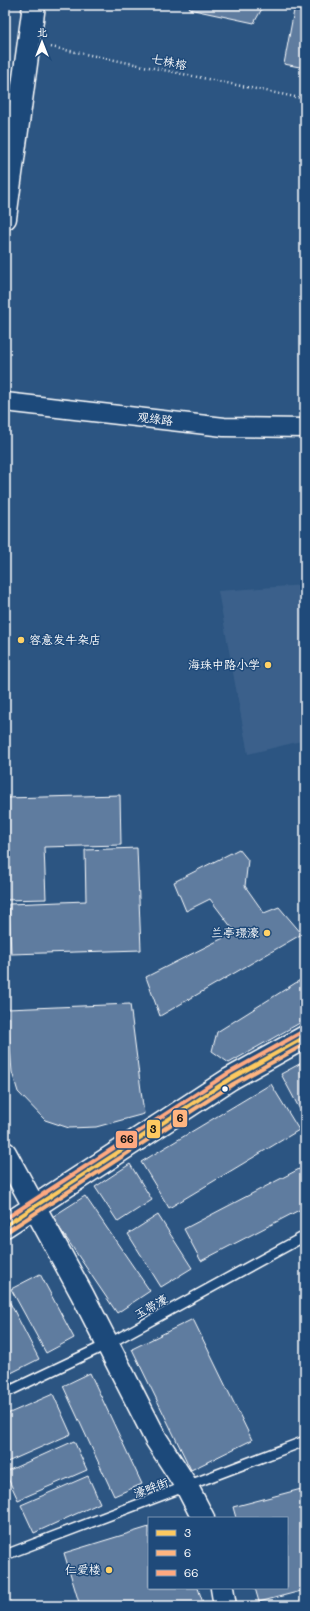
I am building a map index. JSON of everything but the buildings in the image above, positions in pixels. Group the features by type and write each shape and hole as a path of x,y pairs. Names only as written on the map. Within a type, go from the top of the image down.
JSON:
{"street":[{"path":"5,218 34,5"},
{"name":"观绿路","path":"5,402 224,426 305,428"},
{"path":"5,1226 230,1079 305,1037"},
{"path":"5,1153 35,1205 108,1344 156,1440 187,1487 202,1517"},
{"path":"222,1589 225,1606"}],"lane":[{"name":"玉带濠","path":"5,1393 108,1344 305,1236"},
{"name":"濠畔街","path":"5,1555 305,1441"}],"path":[{"name":"七株榕","path":"29,42 305,99"}],"shaded area":[{"name":"海珠中路小学","path":"305,585 305,740 248,754 218,591"}],"transit line":[{"name":"66","path":"5,1219 227,1074 302,1032"},
{"name":"3","path":"5,1226 230,1079 305,1037"},
{"name":"6","path":"8,1231 233,1084 305,1044"}],"place":[{"name":"容意发牛杂店","path":"21,640"},
{"name":"海珠中路小学","path":"268,665"},
{"name":"兰亭璟濠","path":"267,933"},
{"name":"仁爱楼","path":"109,1570"}]}
